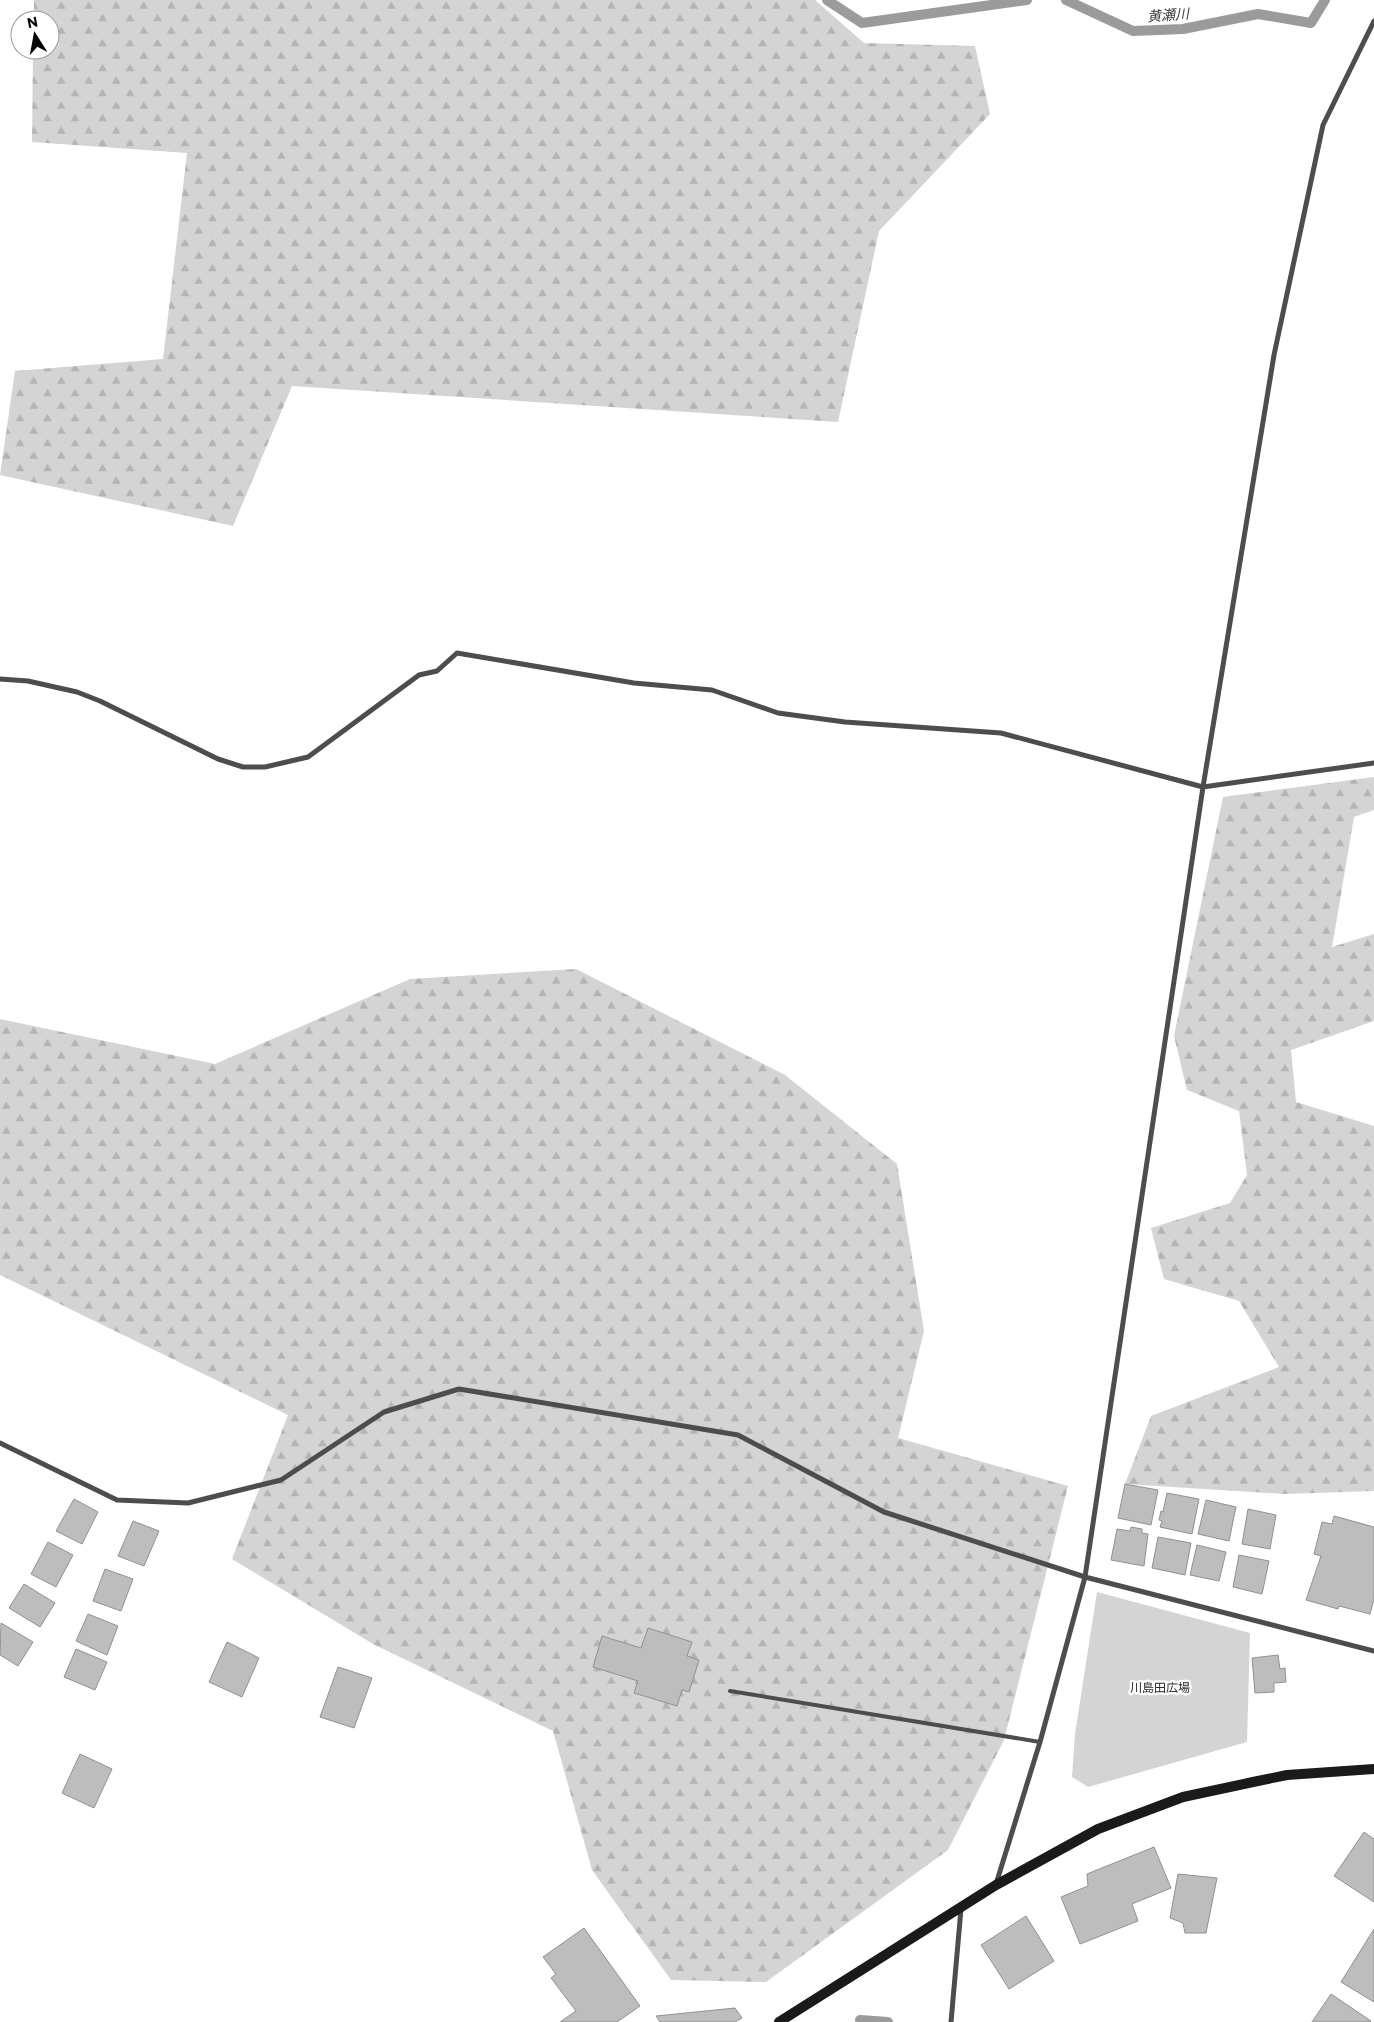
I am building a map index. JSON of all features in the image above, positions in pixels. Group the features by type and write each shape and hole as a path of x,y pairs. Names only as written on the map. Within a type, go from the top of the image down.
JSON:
{"street":[{"path":"996,1885 1040,1742 1085,1577 1204,787 1274,355 1322,125 1374,21"},
{"path":"0,679 28,681 77,692 100,701 218,759 242,767 265,767 308,757 419,675 437,671 457,653 634,683 712,690 778,713 845,722 1001,733 1204,787 1374,763"},
{"path":"0,1443 117,1500 188,1503 281,1480 384,1412 459,1389 738,1435 884,1512 1085,1577 1374,1651"},
{"path":"779,2022 996,1885 1098,1829 1183,1797 1287,1775 1374,1769"},
{"path":"951,2022 961,1908"}],"lane":[{"path":"730,1691 1040,1742"}],"green space":[{"path":"34,0 815,0 864,43 975,46 990,114 879,231 838,422 292,386 233,526 0,475 15,371 163,359 187,153 32,142 33,60 60,60 60,10 34,10"},
{"path":"1374,777 1374,810 1354,817 1332,947 1374,934 1374,1021 1291,1050 1296,1102 1374,1126 1374,1491 1285,1494 1125,1484 1151,1416 1279,1367 1239,1301 1164,1279 1151,1228 1230,1203 1247,1175 1239,1111 1187,1090 1174,1036 1223,797"},
{"path":"576,969 785,1075 897,1164 924,1331 898,1438 1068,1486 1004,1740 948,1850 766,1982 671,1980 592,1870 553,1731 373,1644 232,1559 288,1415 0,1275 0,1019 215,1064 410,979"},
{"name":"川島田広場","path":"1097,1592 1250,1633 1247,1742 1088,1787 1072,1777 1075,1734"}],"building":[{"path":"1125,1484 1158,1490 1151,1525 1118,1518"},
{"path":"1167,1493 1199,1499 1192,1534 1160,1527 1162,1521 1159,1520 1161,1511 1163,1512"},
{"path":"74,1499 98,1512 82,1544 56,1531"},
{"path":"1206,1500 1236,1507 1229,1541 1198,1534"},
{"path":"1248,1509 1276,1515 1270,1549 1242,1544"},
{"path":"1334,1516 1374,1527 1374,1599 1370,1614 1339,1606 1338,1609 1306,1600 1321,1556 1314,1554 1322,1522 1332,1524"},
{"path":"133,1521 159,1531 144,1566 118,1556"},
{"path":"1131,1527 1142,1529 1142,1533 1148,1534 1144,1566 1111,1560 1117,1529 1130,1531"},
{"path":"1158,1537 1191,1543 1185,1575 1152,1568"},
{"path":"48,1542 73,1555 56,1587 31,1574"},
{"path":"1197,1545 1226,1552 1219,1581 1190,1575"},
{"path":"1239,1555 1269,1561 1262,1594 1233,1587"},
{"path":"105,1569 133,1579 121,1611 93,1601"},
{"path":"24,1584 55,1603 40,1627 9,1608"},
{"path":"88,1614 118,1626 107,1655 76,1641"},
{"path":"1,1623 33,1642 18,1666 0,1655"},
{"path":"648,1628 692,1642 687,1656 699,1660 689,1692 682,1690 677,1706 634,1693 638,1681 593,1667 602,1636 641,1648"},
{"path":"227,1642 259,1658 242,1697 209,1682"},
{"path":"76,1649 107,1662 95,1690 64,1677"},
{"path":"1278,1655 1280,1669 1285,1668 1286,1682 1274,1683 1274,1692 1255,1693 1252,1658"},
{"path":"338,1667 372,1678 354,1728 320,1717"},
{"path":"80,1754 112,1769 94,1808 62,1793"},
{"path":"1364,1832 1374,1839 1374,1902 1334,1876"},
{"path":"1154,1847 1171,1888 1132,1904 1138,1921 1080,1944 1061,1897 1088,1886 1087,1874"},
{"path":"1178,1874 1217,1878 1206,1933 1185,1933 1183,1923 1170,1918"},
{"path":"1026,1916 1054,1961 1009,1989 981,1945"},
{"path":"584,1928 640,2006 617,2022 560,2022 576,2011 551,1978 556,1974 543,1957"},
{"path":"1374,1929 1374,2002 1341,1982"},
{"path":"1331,1994 1371,2021 1312,2022"},
{"path":"735,2008 742,2018 735,2022 660,2022 656,2016"}],"waterway":[{"name":"黄瀬川","path":"827,0 862,23 1027,0"},
{"name":"黄瀬川","path":"1066,0 1133,31 1183,29 1258,14 1311,23 1325,0"},
{"path":"860,2020 888,2022"}]}
